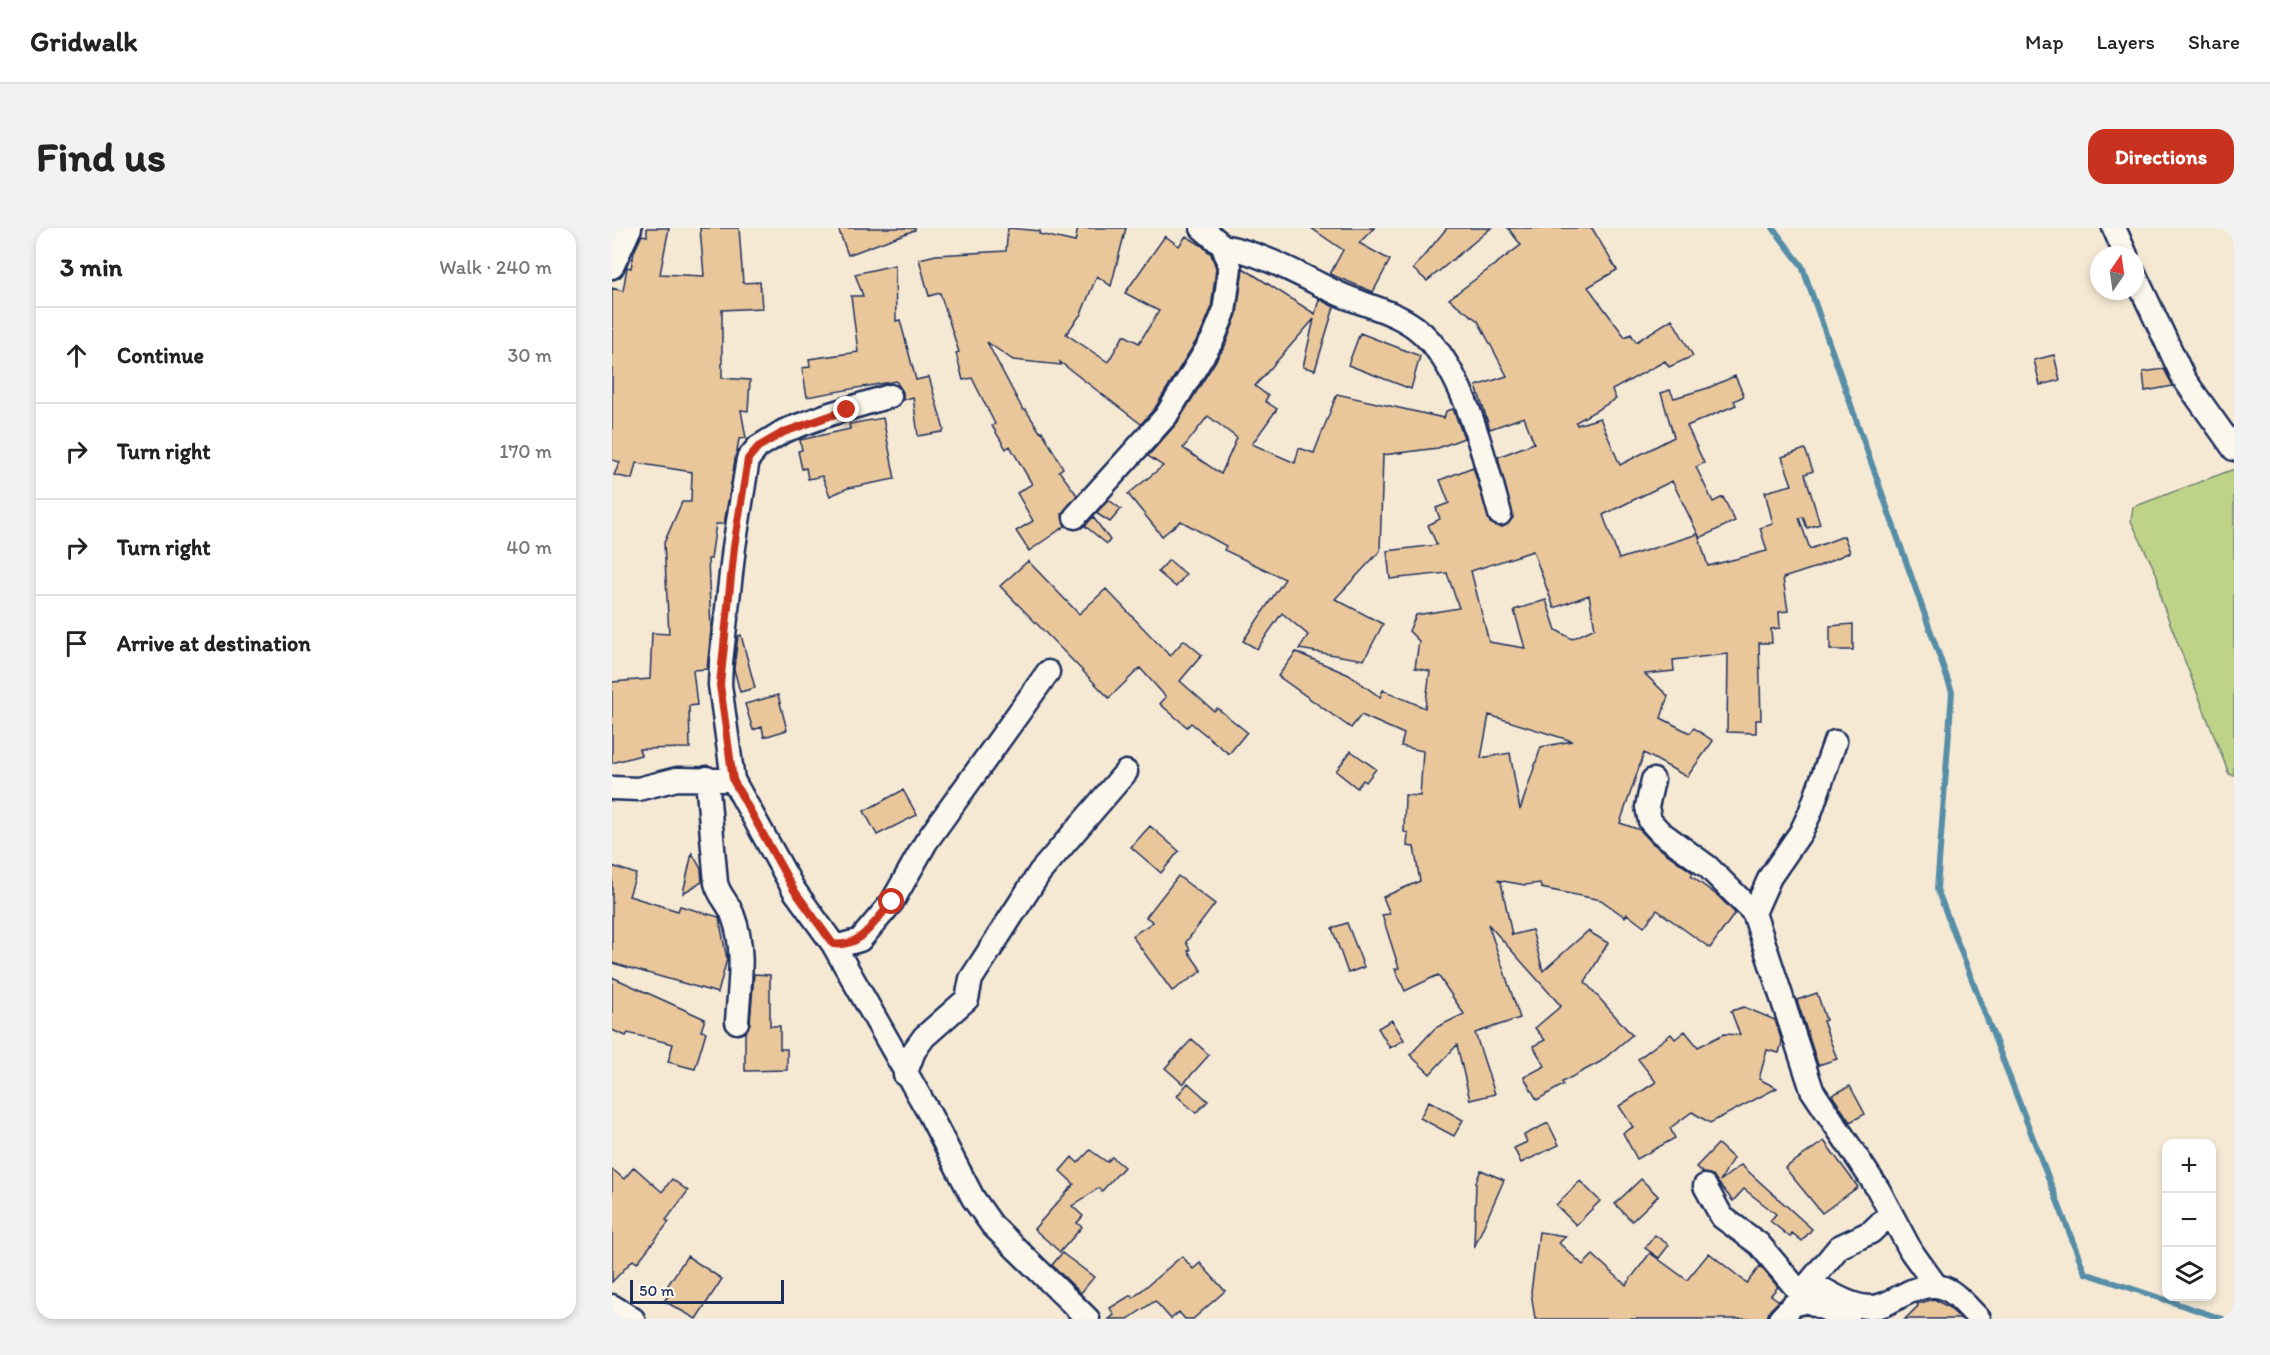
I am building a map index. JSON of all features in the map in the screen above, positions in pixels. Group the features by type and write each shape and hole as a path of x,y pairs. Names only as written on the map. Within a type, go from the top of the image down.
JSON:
{"street":[{"path":"612,267 630,228"},
{"path":"1202,228 1223,246 1248,251 1416,327 1429,340 1461,394 1472,420 1500,514"},
{"path":"2114,228 2122,246"},
{"path":"1075,517 1166,416 1213,339 1224,312 1230,267 1223,246"},
{"path":"2144,294 2184,379 2234,449"},
{"path":"890,396 830,414 784,432 758,447 748,459 734,547 721,662 720,685 733,780 794,890 833,944 905,1075 929,1113 973,1198 992,1225 1088,1319"},
{"path":"833,944 842,945 860,940 892,902 926,842 1048,672"},
{"path":"1754,913 1770,877 1802,832 1835,742"},
{"path":"905,1075 914,1051 924,1036 967,999 971,979 1040,872 1126,772"},
{"path":"707,778 716,883 719,894 733,915 741,957 737,1022"},
{"path":"612,788 638,789 677,779 733,780"},
{"path":"1653,780 1647,807 1650,821 1660,832 1708,867 1754,913 1812,1090 1878,1188 1890,1214 1921,1267 1934,1283 1948,1291 1979,1319"},
{"path":"1705,1186 1722,1217 1759,1244 1806,1292 1848,1319"},
{"path":"1780,1319 1806,1292 1827,1258 1839,1247 1871,1232 1890,1214"},
{"path":"1806,1292 1870,1307 1889,1304 1922,1285 1934,1283"},
{"path":"612,1306 633,1319"}],"green space":[{"path":"2234,469 2234,776 2229,774 2161,600 2157,575 2131,521 2133,507"}],"building":[{"path":"647,228 669,228 660,274 704,276 700,228 739,228 743,283 760,282 762,308 722,310 722,378 750,380 748,411 741,410 746,438 739,439 724,524 716,524 711,559 708,559 711,630 707,669 693,670 697,705 689,706 690,748 639,749 641,755 612,763 612,682 650,679 652,633 669,634 664,543 682,502 691,502 692,472 636,463 632,479 614,475 620,462 612,460 612,288 623,291 627,267 631,268 634,252 642,235 647,236"},
{"path":"838,228 915,228 915,230 848,255"},
{"path":"1008,228 1040,231 1039,234 1075,242 1078,228 1126,228 1111,286 1097,276 1081,314 1066,334 1108,362 1124,335 1139,343 1159,311 1125,293 1165,236 1179,246 1186,236 1201,245 1211,254 1216,268 1211,309 1201,333 1155,408 1141,424 1060,362 1061,365 1013,360 987,342 1023,410 1026,410 1040,432 1042,431 1063,468 1059,471 1077,495 1062,514 1065,526 1029,551 1016,531 1033,521 1017,493 1032,484 1010,446 1006,449 992,426 995,424 972,378 963,380 956,353 959,352 940,293 929,296 919,259 936,255 1006,251"},
{"path":"1311,228 1374,228 1359,243 1390,260 1373,292 1330,274 1343,250"},
{"path":"1447,228 1491,228 1427,281 1413,269"},
{"path":"1508,228 1592,228 1617,270 1588,287 1625,337 1631,334 1636,342 1672,319 1693,356 1669,367 1665,361 1612,390 1616,399 1576,422 1577,425 1600,418 1620,465 1674,437 1661,393 1670,390 1674,398 1708,388 1735,376 1744,396 1734,401 1736,405 1687,426 1704,463 1696,467 1713,502 1723,497 1735,521 1700,538 1672,481 1603,515 1619,559 1698,534 1708,566 1767,551 1760,528 1773,524 1765,492 1792,485 1782,457 1805,449 1813,471 1805,474 1820,524 1807,528 1803,517 1799,518 1810,549 1844,536 1850,552 1817,567 1783,578 1788,611 1779,612 1780,628 1771,629 1772,643 1759,643 1761,720 1756,720 1756,733 1727,732 1728,654 1673,660 1674,671 1645,674 1668,696 1661,718 1690,733 1694,728 1713,741 1687,777 1644,753 1620,823 1640,830 1652,843 1693,873 1691,876 1718,896 1735,913 1710,948 1657,910 1644,927 1627,914 1625,917 1601,900 1541,888 1540,883 1525,885 1497,880 1501,882 1512,935 1532,930 1543,971 1588,931 1608,943 1585,982 1632,1035 1600,1062 1562,1082 1563,1085 1537,1100 1524,1077 1545,1066 1533,1046 1545,1040 1535,1028 1561,1006 1488,924 1520,1018 1475,1033 1495,1094 1470,1100 1457,1045 1430,1074 1410,1055 1435,1028 1464,1014 1438,975 1405,991 1395,969 1399,968 1382,915 1390,914 1383,897 1420,881 1414,847 1407,846 1408,833 1404,832 1405,795 1420,796 1423,751 1401,746 1404,734 1361,715 1351,728 1278,676 1296,652 1349,675 1380,697 1383,690 1425,708 1430,671 1415,668 1419,641 1409,631 1416,615 1459,608 1447,573 1390,579 1387,551 1437,545 1428,525 1440,519 1436,508 1449,503 1440,480 1473,467 1490,523 1503,527 1513,518 1498,457 1534,443 1524,417 1490,429 1476,386 1507,376 1478,321 1449,299 1521,245","holes":["1533,551 1554,608 1589,595 1595,628 1572,639 1556,630 1546,600 1514,610 1525,648 1489,642 1471,571","1489,715 1572,741 1541,747 1520,810 1510,753 1481,758"]},
{"path":"895,265 896,321 900,320 916,380 929,377 944,430 942,432 918,436 913,397 903,400 903,392 896,381 807,397 802,368 810,367 809,359 858,352 851,296 863,296 855,274"},
{"path":"1243,268 1315,314 1319,299 1334,307 1315,370 1303,367 1314,319 1255,386 1268,396 1265,401 1277,409 1252,444 1295,463 1299,448 1314,453 1337,394 1444,418 1446,411 1453,409 1464,438 1438,448 1383,455 1380,551 1335,599 1383,624 1364,660 1299,649 1308,635 1282,613 1257,649 1243,641 1285,579 1224,550 1226,546 1181,521 1162,536 1128,494 1163,466 1148,456 1177,423 1225,346 1237,314","holes":["1208,416 1237,438 1221,474 1183,448"]},
{"path":"1360,333 1420,356 1411,389 1348,365"},
{"path":"2054,355 2060,380 2040,385 2034,360"},
{"path":"2164,369 2173,386 2145,391 2143,372"},
{"path":"883,418 895,479 848,488 830,496 822,476 808,479 806,468 802,469 798,451 802,450 800,440 850,429 849,424"},
{"path":"1109,500 1121,509 1110,522 1096,513"},
{"path":"1093,517 1110,540 1107,544 1085,526"},
{"path":"1169,560 1186,574 1176,587 1158,572"},
{"path":"1028,561 1079,614 1106,589 1170,656 1184,640 1202,655 1180,681 1214,711 1217,708 1247,732 1229,754 1191,723 1187,727 1160,704 1166,697 1140,668 1109,698 1000,586"},
{"path":"1853,624 1853,650 1830,650 1830,626"},
{"path":"741,635 755,688 740,692 734,669 738,636"},
{"path":"778,695 787,730 764,737 762,727 753,730 745,704"},
{"path":"1351,751 1376,769 1366,782 1363,780 1357,788 1336,771"},
{"path":"903,790 917,815 877,835 864,811"},
{"path":"1150,826 1179,851 1161,873 1131,847"},
{"path":"692,853 701,869 702,882 683,893"},
{"path":"612,866 636,874 629,896 678,911 680,906 719,917 727,959 718,993 612,963"},
{"path":"1178,876 1215,904 1186,942 1190,950 1188,951 1202,971 1172,991 1132,936 1153,922 1146,917"},
{"path":"1347,923 1364,967 1348,973 1332,928"},
{"path":"754,974 770,975 770,1026 780,1026 780,1049 787,1049 787,1070 745,1071 745,1033 750,1023"},
{"path":"612,977 705,1019 701,1031 706,1032 695,1069 668,1062 673,1044 628,1033 626,1036 612,1030"},
{"path":"1817,993 1826,1020 1823,1021 1837,1059 1818,1065 1797,1000"},
{"path":"1744,1007 1775,1020 1782,1042 1779,1053 1767,1050 1759,1079 1777,1088 1710,1123 1692,1112 1670,1128 1675,1138 1637,1159 1623,1133 1633,1127 1619,1106 1656,1082 1638,1059 1671,1034 1675,1039 1685,1031 1698,1047 1724,1034 1740,1035 1731,1011"},
{"path":"1392,1020 1404,1040 1390,1048 1378,1028"},
{"path":"1192,1039 1209,1055 1183,1084 1165,1068"},
{"path":"1188,1083 1208,1101 1196,1113 1177,1096"},
{"path":"1850,1086 1865,1114 1850,1122 1832,1095"},
{"path":"1429,1101 1463,1120 1454,1136 1420,1118"},
{"path":"1548,1123 1559,1145 1521,1163 1514,1148 1527,1142 1524,1135"},
{"path":"1824,1141 1858,1187 1822,1213 1785,1168"},
{"path":"1718,1144 1733,1158 1720,1181 1741,1165 1812,1229 1802,1241 1792,1233 1790,1237 1770,1221 1776,1214 1744,1189 1733,1201 1712,1175 1703,1173 1696,1167"},
{"path":"1090,1150 1107,1162 1112,1157 1124,1167 1102,1191 1099,1188 1072,1206 1083,1216 1077,1223 1082,1227 1060,1252 1034,1229 1074,1184 1060,1171 1072,1157 1078,1163"},
{"path":"634,1167 662,1192 672,1179 688,1191 666,1220 669,1222 637,1263 633,1260 612,1282 612,1169 624,1179"},
{"path":"1481,1170 1504,1180 1474,1248 1476,1182"},
{"path":"1641,1179 1658,1196 1632,1221 1615,1204"},
{"path":"1580,1181 1600,1201 1576,1225 1556,1205"},
{"path":"1539,1232 1566,1236 1559,1243 1583,1265 1593,1255 1626,1285 1650,1253 1687,1280 1709,1253 1747,1283 1760,1266 1778,1287 1771,1295 1779,1301 1770,1310 1767,1319 1535,1319 1531,1292"},
{"path":"1655,1235 1669,1245 1659,1258 1645,1248"},
{"path":"1062,1253 1094,1277 1081,1293 1052,1265"},
{"path":"687,1256 722,1279 696,1319 664,1301 669,1295 664,1291"},
{"path":"1182,1256 1193,1269 1200,1263 1225,1291 1193,1319 1185,1319 1179,1312 1171,1319 1155,1301 1128,1319 1109,1319 1114,1315 1110,1308 1131,1295 1133,1298"},
{"path":"1934,1299 1948,1307 1961,1319 1905,1319 1918,1306 1917,1304"}],"waterway":[{"path":"1773,228 1802,266 1952,692 1937,889 2085,1273 2223,1319"}],"route":[{"path":"847,410 830,414 815,422 784,432 758,447 748,459 743,502 734,547 720,685 733,780 794,890 833,944 842,945 860,940 892,902"}]}
